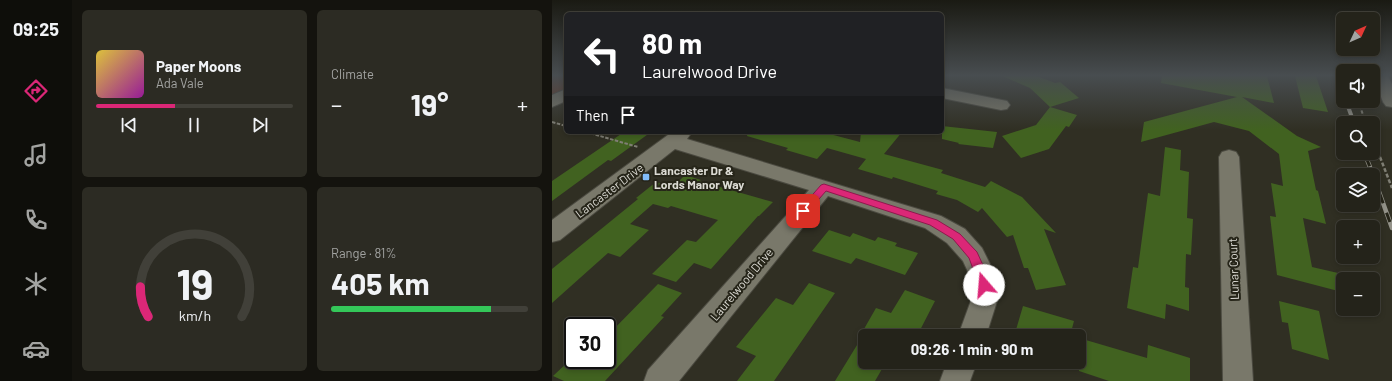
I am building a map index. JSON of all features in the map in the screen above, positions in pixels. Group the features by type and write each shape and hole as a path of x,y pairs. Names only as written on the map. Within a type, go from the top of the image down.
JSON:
{"street":[{"path":"946,94 1001,105"},
{"path":"552,102 564,95"},
{"path":"678,137 824,187 933,222 956,236 974,255 982,274 986,295 974,329"},
{"name":"Lancaster Drive","path":"552,233 678,137"},
{"name":"Lunar Court","path":"1229,157 1238,381"},
{"name":"Laurelwood Drive","path":"658,381 824,187"}],"path":[{"path":"552,122 564,125"},
{"path":"593,134 638,147"},
{"path":"1380,158 1392,188"}],"building":[{"path":"1036,94 1074,94 1079,98 1050,107"},
{"path":"1220,94 1272,94 1274,103 1242,97 1297,136 1321,147 1308,151 1316,190 1318,191 1326,224 1303,218 1312,267 1336,273 1336,290 1277,275 1270,216 1276,217 1271,183 1283,186 1279,154 1249,131 1214,122 1141,142 1144,122 1237,97"},
{"path":"1299,94 1322,94 1328,112 1303,108"},
{"path":"1050,107 1077,115 1069,127 1066,126 1049,149 1021,158 1002,136 1036,125"},
{"path":"944,126 997,132 993,148 958,144 959,143 942,139 942,134 944,134"},
{"path":"621,134 648,134 611,161 608,160 552,201 552,181"},
{"path":"748,134 830,134 860,142 861,134 900,134 884,154 943,170 941,173 985,187 991,181 1022,197 1056,233 1044,229 1066,285 1036,290 1028,268 1024,268 1013,235 1007,237 982,208 978,212 957,200 936,194 938,191 893,177 892,179 858,169 866,159 827,148 817,159 786,150 788,148 747,136"},
{"path":"1165,147 1181,150 1180,170 1189,172 1187,218 1193,219 1191,255 1186,254 1185,287 1189,288 1189,311 1166,304 1165,319 1127,308 1133,267 1138,268 1148,193 1160,196"},
{"path":"685,175 701,180 699,181 773,202 758,216 711,269 694,263 676,282 652,274 687,240 696,242 718,220 671,206 668,208 653,204 630,224 649,230 620,257 608,253 552,303 552,269 638,199 636,198 656,182 673,187"},
{"path":"829,230 850,237 853,233 875,241 878,237 897,243 895,246 918,253 905,275 856,258 851,264 812,251"},
{"path":"809,283 835,293 774,381 737,381 756,356 736,347 776,298 793,305"},
{"path":"658,284 682,293 661,316 664,317 605,381 564,381 553,376 564,366 564,369 616,369 616,327"},
{"path":"905,290 935,301 921,329 864,329 876,308 891,313"},
{"path":"1279,301 1319,311 1329,360 1292,349 1288,323 1282,322"},
{"path":"1023,306 1074,321 1072,329 1016,329"},
{"path":"1086,340 1147,358 1148,345 1190,358 1190,381 1109,381 1079,371 1079,369 1086,369"},
{"path":"858,343 858,369 882,369 875,381 835,381"}],"railway":[{"path":"1349,108 1351,116"},
{"path":"1367,160 1392,228"}],"place":[{"name":"Lancaster Dr & Lords Manor Way","path":"646,177"}],"route":[{"path":"803,211 824,187 933,222 956,236 974,255 982,274 984,285"}]}
